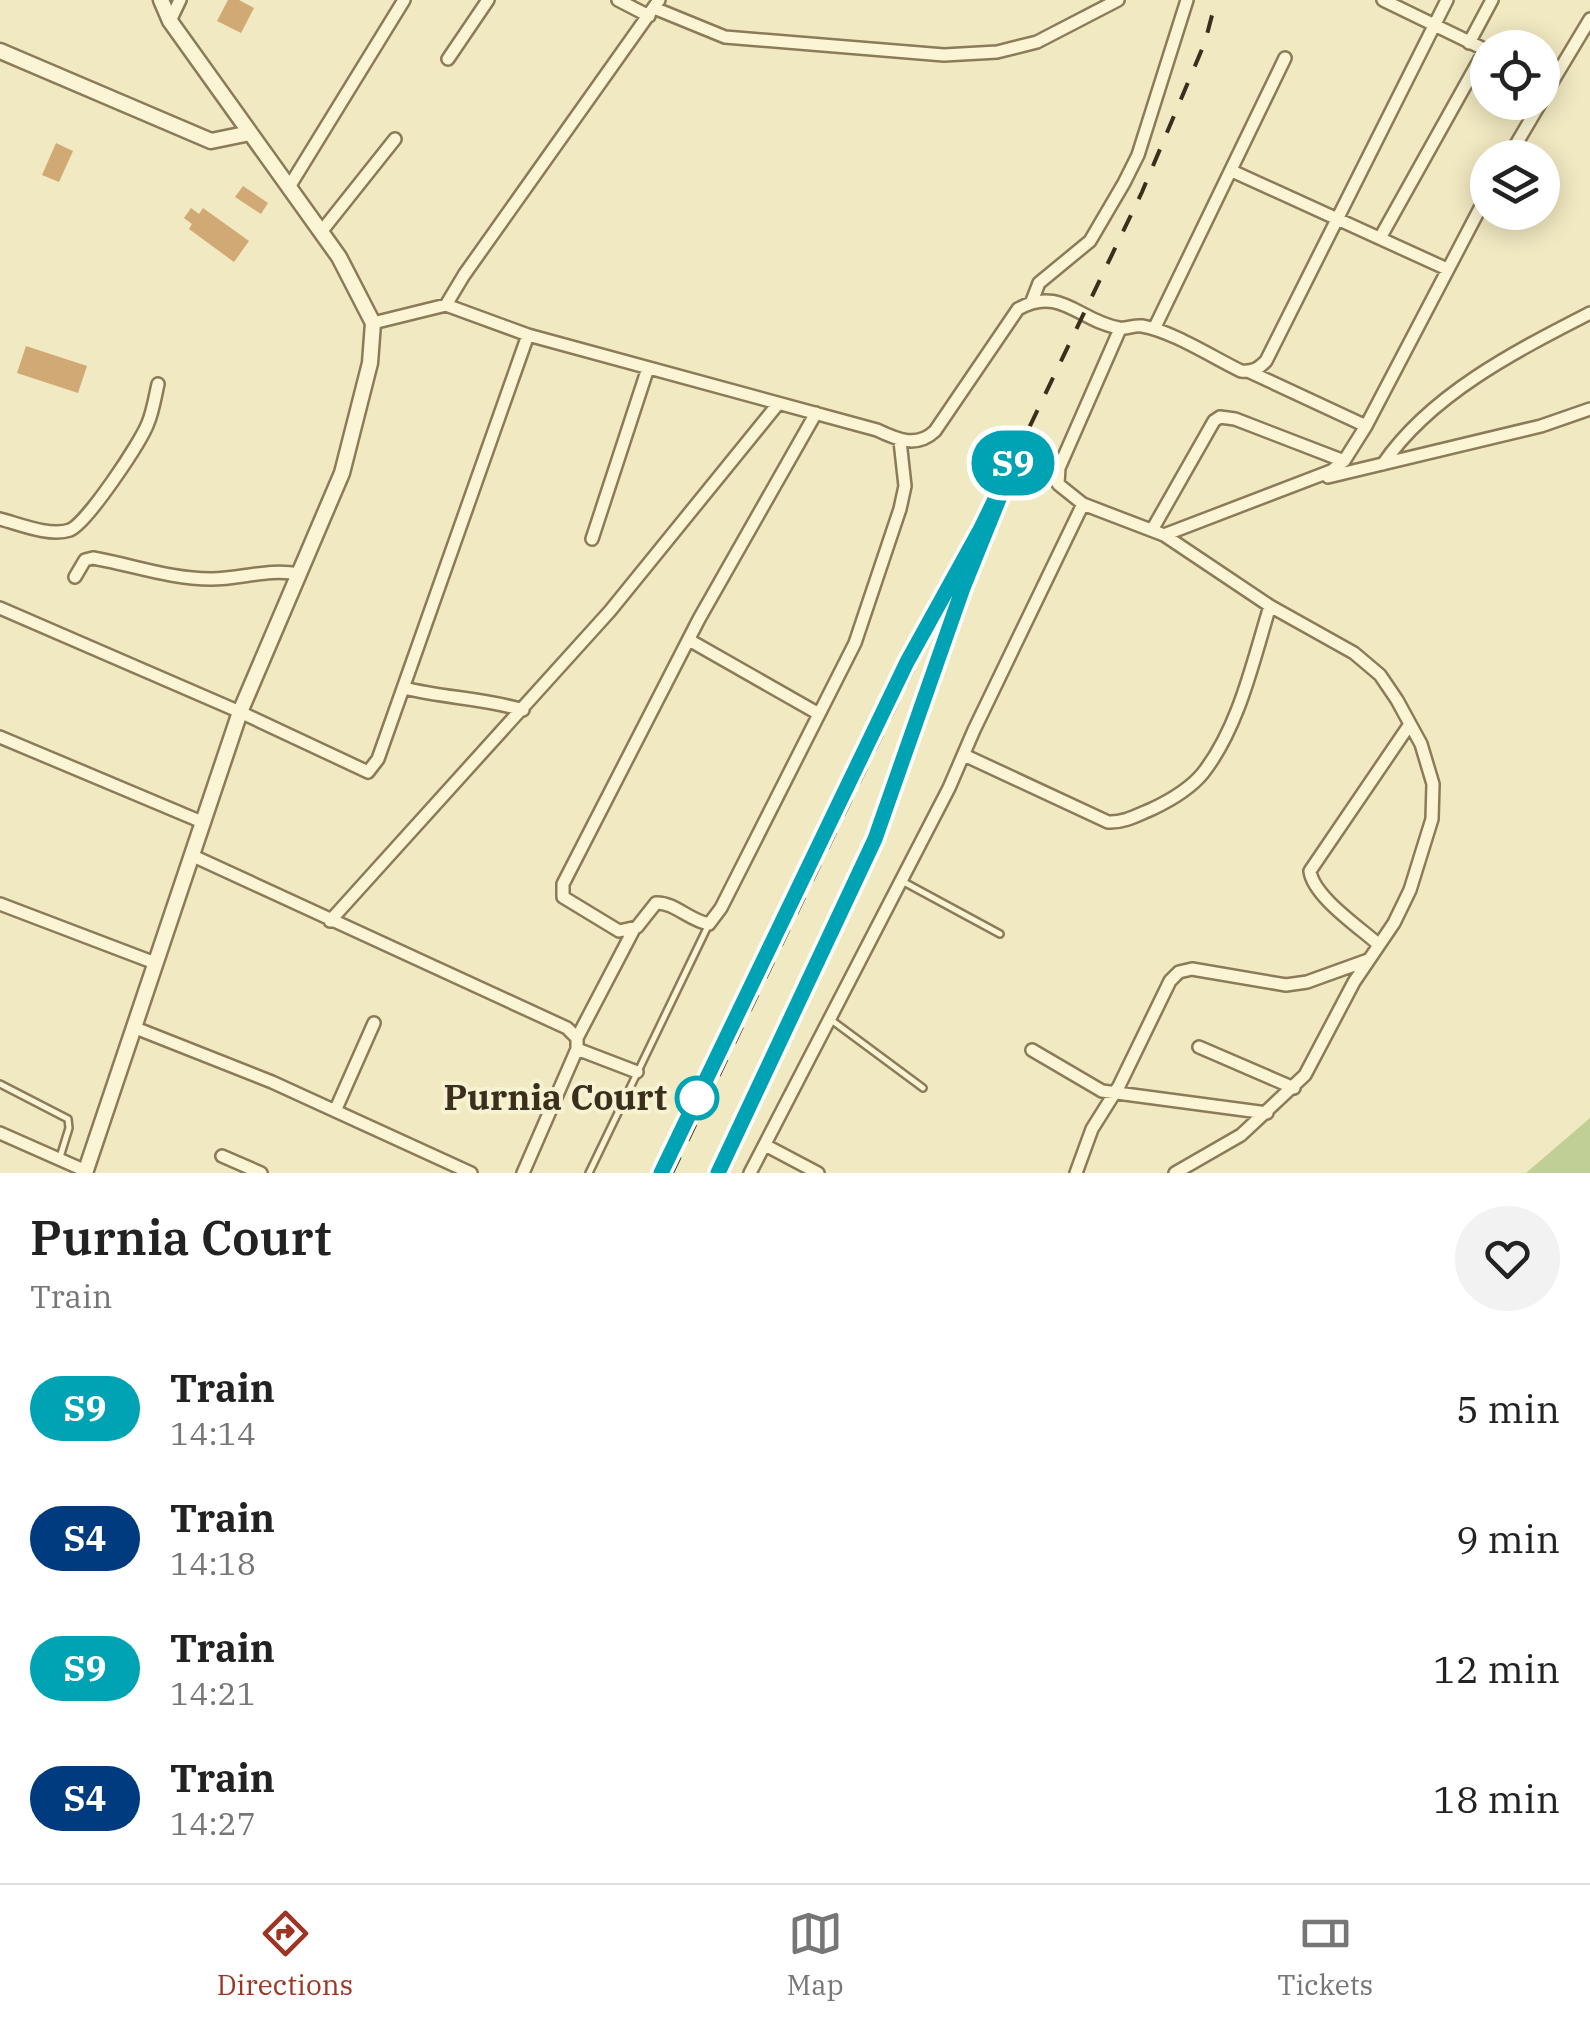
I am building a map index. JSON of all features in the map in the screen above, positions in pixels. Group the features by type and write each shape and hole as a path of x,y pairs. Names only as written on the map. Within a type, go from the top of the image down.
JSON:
{"street":[{"path":"0,1133 86,1172 240,712 342,474 370,363 373,323 339,258 170,20 160,0"},
{"path":"170,20 180,0"},
{"path":"289,186 404,0"},
{"path":"448,59 488,0"},
{"path":"618,0 654,8 725,37 944,55 997,52 1037,42 1118,0"},
{"path":"1032,301 1039,283 1090,241 1138,156 1187,0"},
{"path":"1384,0 1469,43 1492,0"},
{"path":"1250,372 1266,361 1447,0"},
{"path":"446,306 654,8"},
{"path":"1560,60 1590,19"},
{"path":"0,51 211,141 250,132"},
{"path":"1154,329 1284,58"},
{"path":"1380,238 1470,78"},
{"path":"321,232 394,138"},
{"path":"1232,171 1447,269"},
{"path":"1158,532 1304,482 1344,461 1470,226"},
{"path":"373,323 446,306 528,334 878,430 900,441 926,440 1018,309 1032,301 1049,299 1120,329 1136,325 1154,329 1366,426"},
{"path":"1383,464 1416,425 1475,378 1590,312"},
{"path":"1120,329 1059,468 1058,484 1084,504 1158,532 1270,606 1354,653 1380,675 1410,724 1429,763 1433,784 1432,819 1410,890 1304,1075 1267,1113 1228,1144 1174,1173"},
{"path":"0,608 368,772 378,759 404,688 528,334"},
{"path":"592,539 648,368"},
{"path":"0,519 57,532 80,523 133,454 149,422 158,384"},
{"path":"330,921 610,610 778,404"},
{"path":"1304,482 1540,426 1590,409"},
{"path":"634,928 620,931 563,897 561,890 688,640 816,413"},
{"path":"1158,532 1214,421 1220,417 1235,418 1344,461"},
{"path":"523,1173 577,1043 634,928 649,908 664,902 709,924 721,908 855,643 900,509 905,486 900,441"},
{"path":"750,1173 902,881 1084,504"},
{"path":"75,578 85,560 92,558 166,576 214,579 266,571 299,574"},
{"path":"964,755 1108,822 1121,822 1160,805 1194,783 1218,750 1270,606"},
{"path":"688,640 818,714"},
{"path":"404,688 446,698 487,700 523,710"},
{"path":"1378,944 1327,900 1310,876 1312,866 1410,724"},
{"path":"0,737 202,822"},
{"path":"191,854 567,1028 577,1043 637,1072"},
{"path":"0,904 154,963"},
{"path":"1076,1173 1086,1142 1170,981 1179,972 1192,970 1286,986 1368,960"},
{"path":"336,1111 374,1024"},
{"path":"134,1027 272,1082 471,1173"},
{"path":"1199,1048 1294,1088"},
{"path":"1032,1050 1088,1085 1114,1092 1267,1113"},
{"path":"765,1145 818,1173"},
{"path":"222,1156 261,1173"}],"lane":[{"path":"902,881 1000,934"},
{"path":"590,1173 709,924"},
{"path":"830,1019 924,1088"},
{"path":"0,1084 68,1119 59,1159"}],"green space":[{"path":"1590,1118 1590,1173 1526,1173"}],"building":[{"path":"228,0 239,0 254,8 241,33 217,21"},
{"path":"56,143 73,151 59,182 42,175"},
{"path":"243,186 268,203 261,214 235,197"},
{"path":"191,208 199,214 203,208 249,241 234,262 189,229 192,224 184,218"},
{"path":"26,346 87,366 78,393 17,373"}],"railway":[{"path":"672,1173 1142,192 1205,42 1216,0"},
{"path":"718,1173 875,839 958,602"}],"train":[{"name":"S9","path":"661,1173 907,662 1018,452 963,588 875,839 718,1173"}],"place":[{"name":"Purnia Court","path":"697,1098"}]}
